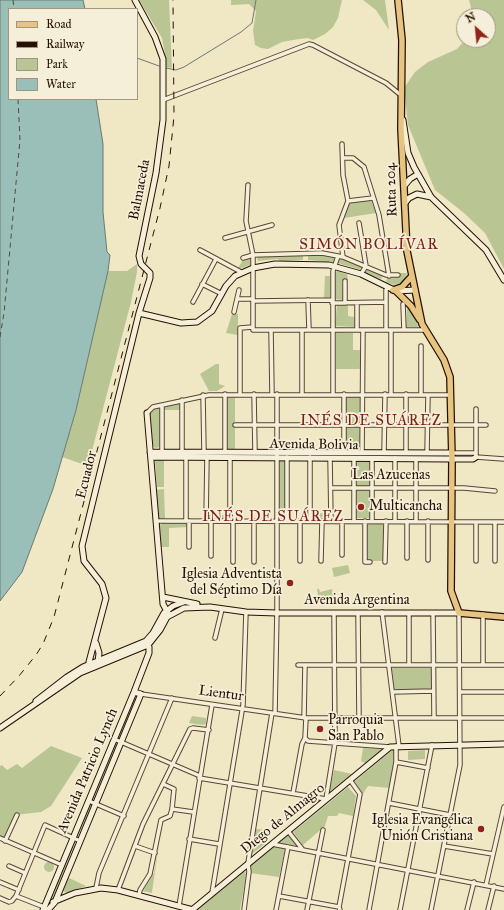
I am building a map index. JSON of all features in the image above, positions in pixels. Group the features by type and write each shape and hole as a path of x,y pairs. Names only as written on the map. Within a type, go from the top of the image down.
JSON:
{"main road":[{"name":"Ruta 204","path":"398,0 402,34 403,111 401,128 406,243 422,324 446,365 450,377 452,456"},
{"path":"392,289 402,287 412,276"},
{"path":"392,289 411,306 422,324"},
{"path":"452,456 451,591 459,613"},
{"name":"Avenida Argentina","path":"459,613 504,617"}],"street":[{"name":"Balmaceda","path":"135,0 155,38 163,59 163,100 157,167 139,256 141,264 151,276 140,313"},
{"path":"163,100 309,44 386,83 402,96"},
{"path":"403,111 408,153 431,197 486,250 504,280"},
{"path":"342,144 344,175 348,201 339,225 343,257"},
{"path":"343,158 353,158 364,167 379,215 387,275 382,284"},
{"path":"404,186 418,174"},
{"path":"248,185 246,221 254,255 253,328"},
{"path":"405,203 409,198 417,194 431,197"},
{"path":"348,201 373,198"},
{"path":"359,223 366,266 361,274"},
{"path":"226,238 272,225"},
{"path":"200,250 241,272"},
{"path":"243,258 254,255 322,253 343,257 387,275 398,275"},
{"path":"333,394 332,302 334,266 338,256"},
{"path":"193,302 216,259"},
{"path":"140,313 181,323 192,323 204,318 212,311 230,281 241,272 253,268 286,264 334,266 361,274 392,289 415,290"},
{"path":"345,281 345,303"},
{"path":"202,284 222,294"},
{"path":"386,330 386,302 392,289"},
{"path":"234,312 239,290"},
{"path":"236,300 308,300 345,303 386,302"},
{"path":"308,300 309,330"},
{"path":"357,303 357,330"},
{"path":"403,304 404,330"},
{"name":"Ecuador","path":"89,666 106,601 106,594 102,584 84,561 82,546 140,313"},
{"path":"240,394 240,328 253,328 253,330 425,330"},
{"path":"271,330 272,394"},
{"path":"302,330 302,394"},
{"path":"362,453 363,330"},
{"path":"391,330 391,394"},
{"path":"421,346 421,395"},
{"path":"225,394 225,452"},
{"path":"167,613 163,604 147,413 153,407 203,395 225,394 450,395"},
{"path":"254,394 255,452"},
{"path":"244,910 249,872 248,863 273,713 277,613 277,394"},
{"path":"344,394 344,452"},
{"path":"384,453 385,394"},
{"path":"406,394 406,453"},
{"path":"203,395 204,452"},
{"path":"427,453 428,395"},
{"path":"182,400 189,547"},
{"path":"162,405 162,452"},
{"path":"476,409 476,455 504,459"},
{"path":"234,424 344,426 486,425"},
{"name":"Avenida Bolivia","path":"151,454 162,452 230,457 344,452 427,453 473,459 476,455"},
{"name":"Avenida Bolivia","path":"151,454 255,452 278,454 286,457 330,458 416,458 452,456"},
{"path":"206,521 208,456"},
{"path":"230,457 233,562"},
{"path":"286,457 287,521"},
{"path":"310,457 310,521"},
{"path":"330,458 331,521"},
{"path":"354,458 354,521"},
{"path":"372,458 372,521"},
{"path":"395,458 395,521"},
{"path":"416,458 416,521"},
{"name":"Las Azucenas","path":"331,488 452,488 495,491"},
{"path":"156,521 504,522"},
{"path":"211,521 211,556"},
{"path":"254,521 254,562"},
{"path":"300,521 300,561"},
{"path":"321,561 322,521"},
{"path":"342,521 342,555"},
{"path":"365,521 365,562 370,562"},
{"path":"385,562 386,521"},
{"path":"407,521 407,558"},
{"path":"428,521 428,560"},
{"path":"476,522 476,561"},
{"path":"495,522 495,561"},
{"name":"Avenida Argentina","path":"163,597 210,607 246,612 459,613"},
{"path":"34,704 41,696 67,677 89,666 139,649 147,643 167,613 184,602"},
{"name":"Avenida Argentina","path":"167,613 184,608 210,607"},
{"path":"215,638 222,609"},
{"path":"212,893 219,844 243,709 246,612"},
{"path":"358,612 359,718"},
{"path":"369,910 389,804 398,746 393,692 388,665 382,612"},
{"path":"409,612 409,665"},
{"path":"114,739 200,777 326,800 335,743 334,613"},
{"path":"433,613 434,717"},
{"path":"431,910 460,764 459,613"},
{"path":"483,614 483,665"},
{"name":"Ecuador","path":"96,638 98,653 97,663"},
{"path":"97,663 108,657 147,643"},
{"name":"Avenida Patricio Lynch","path":"45,909 46,901 134,692 149,651 147,643"},
{"path":"139,649 145,653 146,660"},
{"path":"98,653 108,657"},
{"path":"298,665 504,665"},
{"path":"293,793 304,738 305,665"},
{"path":"0,728 89,666"},
{"path":"393,692 433,691"},
{"name":"Lientur","path":"134,692 305,718 504,718"},
{"path":"460,692 504,692"},
{"name":"Avenida Patricio Lynch","path":"55,902 140,694"},
{"path":"96,888 99,874 172,698"},
{"path":"179,906 193,812 209,730 212,705"},
{"path":"118,890 135,846 190,729 209,730"},
{"path":"304,738 308,741 390,747 504,744"},
{"path":"400,910 432,745"},
{"name":"Diego de Almagro","path":"192,910 390,747"},
{"path":"396,762 428,768"},
{"path":"279,896 308,901 339,909 360,794 350,780"},
{"path":"139,895 140,890 150,874 161,820 170,816 172,809 174,789 163,784"},
{"path":"88,801 124,816"},
{"path":"389,804 450,815"},
{"path":"486,885 504,807"},
{"path":"172,809 193,812"},
{"path":"5,840 16,815"},
{"path":"0,898 9,902 16,896 46,826 80,841"},
{"path":"307,910 316,858 319,853 323,830"},
{"path":"288,831 303,850"},
{"path":"0,838 62,865"},
{"path":"190,839 219,844"},
{"path":"272,844 504,889"},
{"path":"135,846 155,853"},
{"path":"444,846 493,854"},
{"path":"276,910 288,847"},
{"path":"9,866 25,873"},
{"path":"0,882 19,890"},
{"path":"467,910 474,882"},
{"path":"488,910 494,886"},
{"path":"16,896 45,909 55,902 76,893 96,888 118,890 192,910"},
{"path":"46,901 55,902"}],"green space":[{"path":"139,0 169,0 172,68 166,67 162,38"},
{"path":"231,0 342,0 338,18 333,27 325,34 313,40 308,38 282,42 268,49 255,45 253,31 256,11 249,4 231,5"},
{"path":"363,0 385,0 389,30 376,10"},
{"path":"469,0 504,0 504,269 485,233 464,213 435,190 408,125 404,88 415,72 428,62 458,48 496,48 496,8 471,8"},
{"path":"371,200 376,213 344,218 349,203"},
{"path":"259,255 303,255 303,260 281,261 277,259 258,261 257,257"},
{"path":"308,255 335,257 334,262 308,260"},
{"path":"250,258 252,264 240,269 238,268 243,260"},
{"path":"339,258 362,266 360,270 338,263"},
{"path":"137,264 137,272 131,302 88,466 62,457 76,410 108,271 127,271"},
{"path":"367,268 383,275 381,279 364,272"},
{"path":"337,271 347,274 348,280 342,281 343,300 335,299 335,273"},
{"path":"400,273 407,273 405,279 401,283 394,285 386,282 387,278 398,277"},
{"path":"325,276 330,276 330,299 324,299"},
{"path":"337,305 348,305 348,316 354,317 355,327 335,326"},
{"path":"407,305 416,318 418,327 406,327"},
{"path":"232,314 238,314 238,335 226,333"},
{"path":"336,333 353,333 353,350 361,350 361,369 336,369"},
{"path":"216,364 219,364 219,384 225,386 217,391 209,391 200,374"},
{"path":"227,397 235,397 235,449 226,449"},
{"path":"346,397 361,397 361,452 345,451"},
{"path":"181,402 181,410 162,410 161,447 155,448 153,445 150,413 156,407"},
{"path":"156,459 164,459 164,487 157,487"},
{"path":"285,459 285,519 281,519 279,516 279,460"},
{"path":"355,459 371,459 370,518 355,518"},
{"path":"164,489 165,519 158,519 156,490"},
{"path":"312,513 329,513 330,515 326,517 314,518 311,516"},
{"path":"207,515 228,515 228,519 207,519"},
{"path":"162,523 188,523 188,527 169,528 169,547 160,547 159,526"},
{"path":"366,524 383,524 384,561 366,561"},
{"path":"348,565 350,573 334,577 332,568"},
{"path":"317,589 319,589 320,592 332,589 334,603 319,603"},
{"path":"432,668 432,688 429,690 393,689 390,669"},
{"path":"134,697 136,699 120,738 118,738"},
{"path":"192,716 206,718 206,724 202,725 189,723"},
{"path":"115,743 117,744 93,801 92,799"},
{"path":"51,746 82,758 51,806 41,812 15,815 4,838 0,836 0,766 2,765 7,770 17,764 22,768"},
{"path":"363,748 385,749 367,764 361,761"},
{"path":"392,750 395,750 389,788 368,786 363,794 354,782"},
{"path":"425,750 425,759 408,760 408,751"},
{"path":"334,770 352,774 329,792"},
{"path":"348,787 356,796 353,816 339,813 337,816 328,816 325,826 303,845 293,832"},
{"path":"89,805 91,805 91,808 78,837"},
{"path":"256,829 266,830 266,843 252,854"},
{"path":"287,835 289,836 298,846 278,843"},
{"path":"160,838 152,893 143,891 154,873"},
{"path":"76,841 52,899 51,897 74,842"},
{"path":"273,846 285,849 279,877 250,873 250,863"},
{"path":"47,862 51,862 53,863 53,871 47,872 44,869 44,865"},
{"path":"244,870 246,873 245,883 240,910 199,910 198,908"},
{"path":"67,877 86,886 67,893 61,890"}],"water":[{"path":"0,0 83,0 85,8 8,8 8,100 96,100 103,144 103,212 107,252 110,255 108,271 76,410 53,489 22,572 0,601"}],"waterway":[{"path":"166,68 176,70 184,67 241,32 252,23 256,0"},
{"path":"138,58 159,66"}],"ferry route":[{"path":"13,0 14,8"},
{"path":"0,337 4,313 20,140 18,100"}],"railway":[{"path":"0,696 36,655 43,644 54,617 160,208 169,166 174,116 173,0"}],"place":[{"name":"Multicancha","path":"361,507"},
{"name":"Iglesia Adventista del Séptimo Día","path":"290,583"},
{"name":"Parroquia San Pablo","path":"320,729"},
{"name":"Iglesia Evangélica Unión Cristiana","path":"481,829"}],"district":[{"name":"SIMÓN BOLÍVAR","path":"369,245"},
{"name":"INÉS DE SUÁREZ","path":"371,421"},
{"name":"INÉS DE SUÁREZ","path":"273,517"}]}
